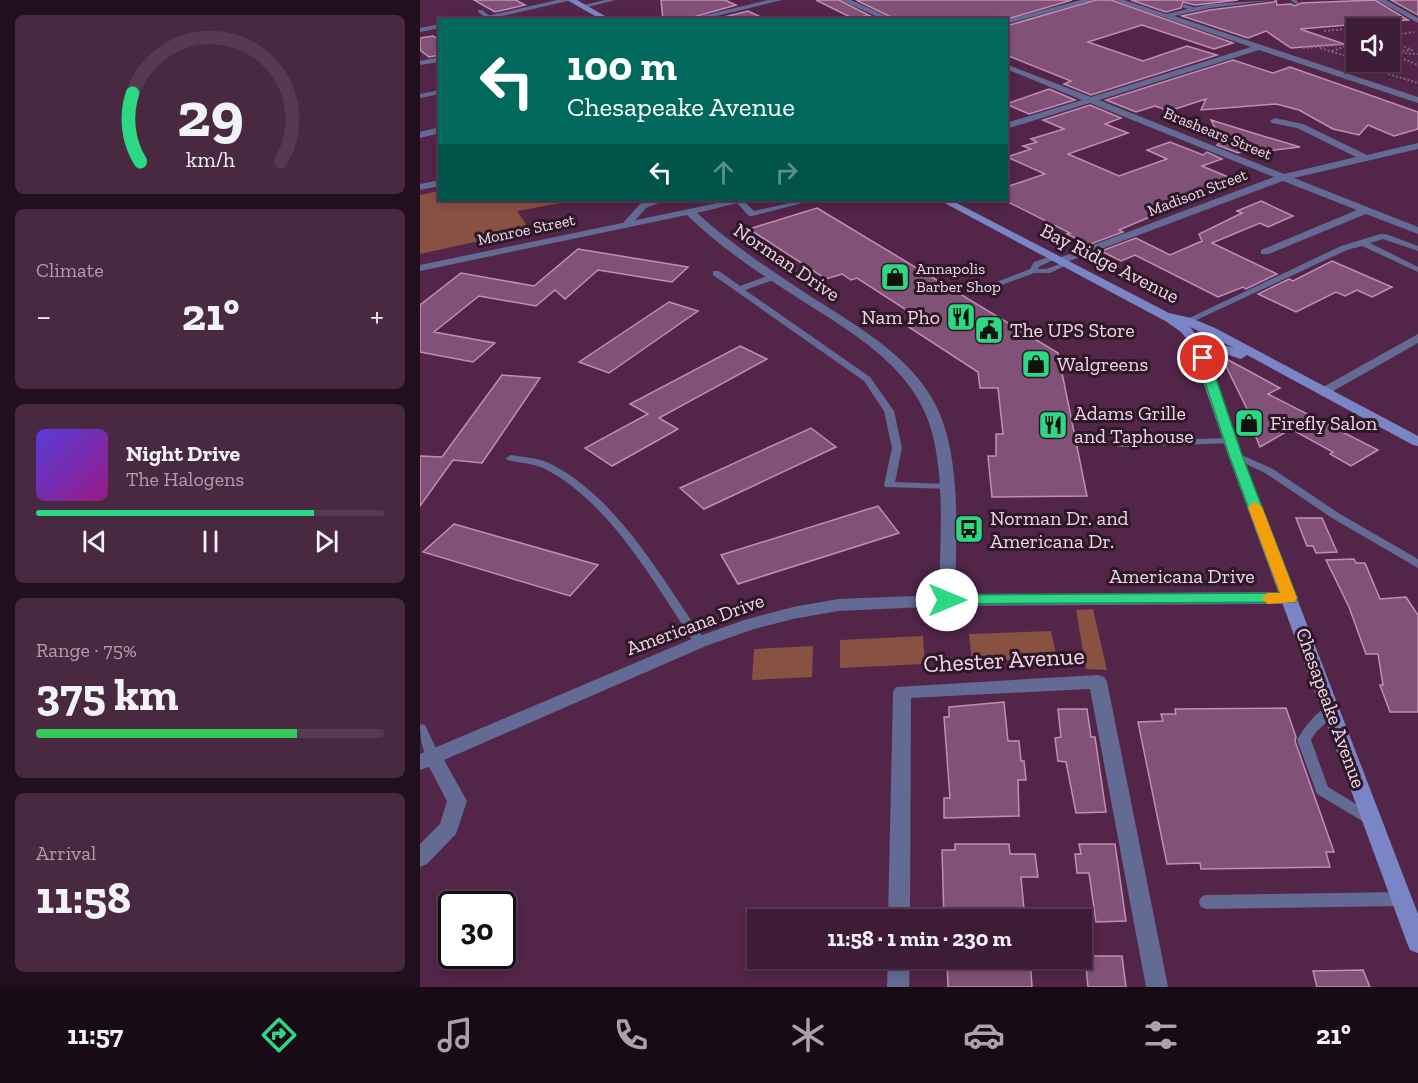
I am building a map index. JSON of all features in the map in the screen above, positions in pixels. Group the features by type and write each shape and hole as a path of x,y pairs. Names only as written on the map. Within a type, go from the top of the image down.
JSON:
{"main road":[{"path":"570,0 605,18"},
{"name":"Bay Ridge Avenue","path":"946,201 1165,316 1187,321 1283,369 1418,442"},
{"name":"Chesapeake Avenue","path":"1165,316 1186,329 1200,349 1235,455 1418,943"},
{"path":"1200,349 1231,351 1263,365 1283,369"}],"street":[{"path":"494,17 570,0"},
{"path":"697,18 778,0"},
{"path":"845,0 887,18"},
{"path":"1008,21 1090,0"},
{"path":"1117,0 1418,100"},
{"path":"1166,16 1194,9 1270,0"},
{"path":"1381,0 1418,21"},
{"path":"420,30 438,26"},
{"path":"1008,125 1260,47"},
{"path":"420,63 438,58"},
{"name":"Brashears Street","path":"1008,67 1418,231"},
{"path":"1275,121 1300,126 1365,159"},
{"path":"420,135 438,130"},
{"name":"Madison Street","path":"1060,261 1284,177 1418,146"},
{"path":"420,186 438,183"},
{"name":"Monroe Street","path":"420,268 737,201"},
{"path":"1265,252 1367,210"},
{"name":"Norman Drive","path":"689,211 712,234 880,347 915,382 934,416 947,487 947,600"},
{"path":"1323,391 1418,338"},
{"name":"Americana Drive","path":"426,759 700,642 750,624 838,605 947,600 1290,598"},
{"name":"Chester Avenue","path":"899,909 902,692 1098,682 1157,987"},
{"path":"420,858 449,828 457,801 426,759"},
{"path":"898,987 899,969"}],"lane":[{"path":"583,6 613,0"},
{"path":"1184,6 1194,9"},
{"path":"480,11 494,17"},
{"path":"420,96 438,92"},
{"path":"627,224 643,206 659,201"},
{"path":"743,201 752,214 806,201"},
{"path":"1187,321 1344,248 1383,236 1418,249"},
{"path":"1363,243 1418,270"},
{"path":"985,288 1033,271 1047,271 1060,261"},
{"path":"716,273 867,379 889,411 897,448 889,484 947,487"},
{"path":"740,289 773,277"},
{"path":"1119,444 1230,441"},
{"path":"1235,455 1269,471 1336,516 1418,564"},
{"path":"511,458 544,464 573,481 612,518 700,642"},
{"path":"1332,710 1311,728 1304,740 1322,790 1372,820"},
{"path":"420,729 426,759"},
{"path":"1206,902 1402,899"}],"path":[{"path":"1324,31 1346,29"},
{"path":"1400,34 1418,31"},
{"path":"1400,44 1412,50 1400,51"},
{"path":"1346,45 1316,47 1346,56"},
{"path":"1331,51 1346,46"},
{"path":"1400,53 1418,54"},
{"path":"1400,57 1418,65"},
{"path":"1412,63 1418,61"},
{"path":"1382,72 1418,83"}],"shaded area":[{"path":"438,191 438,201 572,201 517,211 530,230 420,254 420,195"},
{"path":"1093,609 1107,670 1086,669 1076,610"},
{"path":"1051,631 1057,658 972,662 969,634"},
{"path":"923,636 925,664 840,668 840,640"},
{"path":"813,646 812,677 752,680 754,649"}],"building":[{"path":"474,0 516,0 525,5 495,12"},
{"path":"661,0 725,0 736,5 690,18 663,18"},
{"path":"816,0 839,0 874,18 866,18 866,16 852,18"},
{"path":"856,0 1072,0 1008,19 893,18"},
{"path":"1096,0 1111,0 1233,43 1214,49 1142,25 1088,42 1143,61 1187,46 1217,55 1091,95 1064,84 1071,81 1008,56 1008,25"},
{"path":"1131,0 1238,0 1195,5 1183,2 1181,8 1166,12"},
{"path":"1276,0 1277,5 1295,6 1301,3 1375,0 1408,20 1346,18 1346,25 1300,29 1344,44 1291,48 1266,31 1248,38 1182,16"},
{"path":"1391,0 1418,0 1418,15"},
{"path":"748,11 763,18 720,18"},
{"path":"433,36 438,40 438,55 429,57 420,50 420,38"},
{"path":"1233,60 1273,73 1290,67 1418,112 1418,129 1394,136 1368,125 1359,135 1333,129 1299,110 1276,104 1201,110 1206,99 1169,111 1155,106 1136,112 1106,100"},
{"path":"1049,89 1075,100 1029,114 1008,103"},
{"path":"1090,105 1121,118 1105,124 1128,133 1068,154 1119,176 1167,159 1147,150 1170,142 1203,155 1207,152 1222,159 1202,166 1233,179 1179,200 1185,202 1119,230 1123,232 1088,245 1067,234 1070,233 1006,201 1008,201 1008,186 1045,174 1008,157 1031,149 1023,146 1037,142 1031,139 1064,129 1043,120"},
{"path":"1211,120 1300,147 1258,152 1251,148 1238,153 1217,145 1222,141"},
{"path":"1261,201 1293,216 1268,227 1260,223 1212,243 1277,274 1246,289 1243,287 1218,297 1135,255 1121,261 1101,251 1136,238 1170,255 1202,241 1199,234 1242,213 1237,211"},
{"path":"817,208 1058,353 1087,496 992,497 988,456 996,456 996,434 1003,434 998,388 980,388 978,372 904,324 919,318 857,278 851,280 842,274 826,279 749,229"},
{"path":"578,249 688,267 672,282 598,270 565,299 555,290 536,306 479,296 434,332 495,343 473,362 420,352 420,305 461,273 534,286"},
{"path":"1332,261 1392,287 1372,297 1357,290 1345,296 1336,292 1296,312 1258,294 1289,279 1293,281"},
{"path":"669,302 698,311 609,373 579,362"},
{"path":"740,346 767,359 659,418 678,429 612,466 585,448 648,414 630,404"},
{"path":"1221,356 1280,388 1268,394 1378,450 1351,466 1330,454 1333,452 1291,429 1260,447 1245,411 1247,409"},
{"path":"502,375 540,378 482,463 453,460 420,506 420,456 442,457"},
{"path":"811,428 836,447 704,509 680,488"},
{"path":"878,506 899,533 738,584 721,555"},
{"path":"1296,518 1322,518 1337,552 1316,553 1313,546 1307,546"},
{"path":"454,524 598,565 570,596 423,552"},
{"path":"1354,559 1356,563 1365,563 1380,599 1406,597 1418,615 1418,712 1390,712 1380,685 1383,685 1378,654 1366,654 1349,607 1326,560"},
{"path":"1004,702 1008,741 1019,741 1021,761 1024,761 1026,780 1018,780 1019,816 944,818 944,798 950,798 944,717 949,717 949,707"},
{"path":"1286,708 1296,737 1295,741 1334,852 1326,852 1330,867 1201,869 1200,863 1167,864 1138,722 1163,721 1161,714 1176,714 1175,709"},
{"path":"1058,709 1087,709 1091,737 1095,737 1106,812 1076,813 1066,762 1058,761 1055,738 1061,737"},
{"path":"955,844 1009,844 1010,854 1035,854 1038,877 1021,877 1024,909 944,909 942,850 955,850"},
{"path":"1079,844 1115,844 1126,921 1096,922 1089,873 1077,873 1075,854 1081,854"},
{"path":"1092,956 1122,956 1126,987 1088,987 1086,969 1092,969"},
{"path":"947,969 1031,969 1032,987 948,987"},
{"path":"1363,970 1370,987 1317,987 1313,971"}],"slow traffic":[{"path":"1255,507 1290,598 1268,598"}],"place":[{"name":"Annapolis Barber Shop","path":"895,277"},
{"name":"Nam Pho","path":"961,317"},
{"name":"The UPS Store","path":"989,330"},
{"name":"Walgreens","path":"1036,364"},
{"name":"Firefly Salon","path":"1249,423"},
{"name":"Adams Grille and Taphouse","path":"1053,425"},
{"name":"Norman Dr. and Americana Dr.","path":"969,529"}],"route":[{"path":"947,600 1290,598 1235,455 1203,358"}]}
